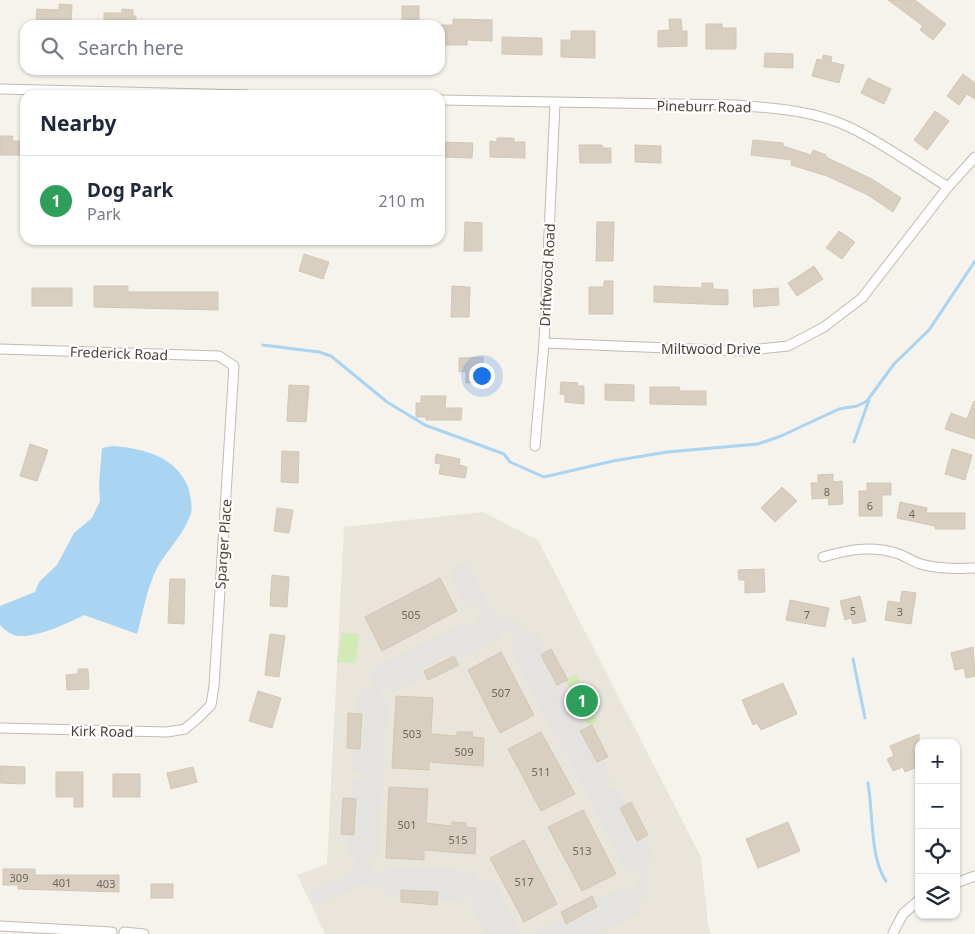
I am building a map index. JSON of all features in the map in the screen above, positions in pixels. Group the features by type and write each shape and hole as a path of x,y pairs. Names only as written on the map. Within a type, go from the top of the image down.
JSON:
{"street":[{"path":"0,89 41,90"},
{"name":"Pineburr Road","path":"445,100 735,105 782,109 816,116 847,126 948,187"},
{"name":"Driftwood Road","path":"535,446 544,343 555,103"},
{"name":"Miltwood Drive","path":"544,343 742,351 788,346 824,327 862,298 948,187 975,157"},
{"name":"Frederick Road","path":"0,349 219,356 234,366"},
{"name":"Sparger Place","path":"199,718 211,705 214,686 234,366"},
{"path":"823,557 850,548 873,549 895,553 922,565 948,570 975,568"},
{"name":"Kirk Road","path":"0,728 167,732 184,729 199,718"},
{"path":"960,882 975,876"},
{"path":"894,933 903,914 915,904"},
{"path":"0,926 30,930 112,932"},
{"path":"124,932 144,934"}],"shaded area":[{"path":"483,512 538,540 701,857 708,924 711,934 325,934 297,875 327,864 344,527"},
{"path":"467,561 494,612 516,620 527,633 536,631 548,653 541,658 557,689 564,685 574,702 566,708 571,714 578,711 588,730 581,734 597,765 604,761 613,779 606,783 608,790 617,788 627,807 620,811 635,841 645,839 655,859 648,863 650,884 645,897 638,904 640,913 599,934 532,934 563,918 566,925 599,909 595,901 627,885 633,892 638,885 639,878 637,871 627,874 509,645 516,639 510,631 504,629 498,631 501,638 457,660 453,653 420,670 424,678 393,694 389,687 384,687 379,695 381,700 388,700 378,858 368,859 374,872 383,875 385,866 478,871 478,880 482,882 491,878 520,934 485,934 470,906 477,900 466,893 464,894 463,902 438,900 438,894 405,891 404,898 383,897 382,887 361,885 315,906 309,893 349,874 356,866 355,857 347,856 348,836 357,836 359,801 351,800 352,780 360,780 362,773 360,771 352,771 353,750 362,749 365,713 356,712 359,687 368,689 374,680 368,673 377,667 466,621 470,628 473,627 479,614 476,605 467,608 450,572 455,570 456,566"}],"green space":[{"path":"342,632 359,634 356,663 337,662"},
{"path":"576,674 598,721 589,727 566,681"}],"water":[{"path":"112,446 146,452 167,461 183,476 188,487 192,510 185,528 157,568 148,592 137,634 84,615 44,632 27,636 12,634 0,625 0,606 35,592 39,582 57,565 74,533 92,518 100,501 99,484 102,448"}],"building":[{"path":"888,0 915,0 946,24 933,40 920,30 923,26"},
{"path":"59,4 72,5 71,20 36,20 37,9 59,10"},
{"path":"402,6 419,6 419,20 402,20"},
{"path":"122,9 133,10 133,16 136,16 136,20 104,20 104,13 122,13"},
{"path":"453,19 492,20 492,41 467,40 467,45 445,45 445,25 453,25"},
{"path":"669,19 681,19 682,31 687,31 687,46 658,47 658,31 670,30"},
{"path":"706,24 722,24 722,28 736,28 736,49 706,49"},
{"path":"571,31 595,31 595,58 561,57 561,40 571,40"},
{"path":"502,37 542,38 542,55 502,54"},
{"path":"765,53 793,54 793,68 764,67"},
{"path":"823,55 832,57 831,62 844,65 839,83 812,76 817,59 822,60"},
{"path":"963,74 975,83 975,99 967,94 959,105 947,96"},
{"path":"868,78 891,89 884,104 861,93"},
{"path":"935,111 949,121 927,150 914,140"},
{"path":"0,136 13,136 12,141 20,141 20,155 0,155"},
{"path":"497,138 514,138 514,142 525,142 525,158 490,157 490,141 497,142"},
{"path":"753,140 783,143 783,146 811,155 813,150 826,155 826,157 872,179 901,198 893,212 868,195 827,176 791,165 792,160 751,155"},
{"path":"445,142 473,143 472,158 445,157"},
{"path":"579,145 602,145 603,148 611,148 611,163 580,163"},
{"path":"635,145 661,146 661,163 635,162"},
{"path":"465,222 482,223 482,251 464,251"},
{"path":"597,222 614,222 613,261 596,261"},
{"path":"839,231 855,242 842,259 826,248"},
{"path":"304,254 329,262 323,279 299,271"},
{"path":"814,266 823,279 797,296 788,283"},
{"path":"604,281 613,281 613,314 589,314 589,287 604,287"},
{"path":"702,283 713,283 713,289 728,290 728,305 654,302 654,286 702,288"},
{"path":"94,286 128,286 128,292 218,292 218,310 94,307"},
{"path":"452,286 470,287 469,317 451,317"},
{"path":"32,288 72,288 72,306 32,306"},
{"path":"778,288 779,305 754,307 753,290"},
{"path":"483,357 483,382 466,383 466,371 459,372 459,358"},
{"path":"561,382 578,383 577,386 584,386 584,404 565,402 565,395 560,394"},
{"path":"605,384 634,385 634,401 605,400"},
{"path":"289,385 309,386 306,422 287,421"},
{"path":"650,387 679,387 680,391 706,391 706,405 650,404"},
{"path":"421,396 446,396 445,408 462,408 461,420 426,420 426,417 416,417 416,403 421,403"},
{"path":"974,401 975,439 945,429 951,413 967,419"},
{"path":"30,444 48,450 37,481 20,476"},
{"path":"952,449 972,455 965,480 945,474"},
{"path":"282,451 299,452 298,483 281,482"},
{"path":"436,454 460,459 459,465 467,467 465,478 439,474 441,464 435,463"},
{"path":"833,474 833,482 842,481 843,504 829,505 828,498 812,499 811,483 818,483 818,475"},
{"path":"867,483 891,483 891,495 882,495 882,516 859,516 859,491 867,491"},
{"path":"782,487 797,501 775,522 761,508"},
{"path":"900,502 927,508 926,513 965,513 965,529 935,529 935,526 897,518"},
{"path":"277,508 293,510 289,533 274,531"},
{"path":"764,569 765,592 745,593 745,580 739,580 738,570"},
{"path":"272,575 289,577 287,607 270,606"},
{"path":"440,578 457,611 382,651 365,617"},
{"path":"170,579 185,579 184,624 168,623"},
{"path":"902,591 916,593 911,624 885,620 888,601 900,603"},
{"path":"860,596 866,621 853,624 851,618 845,620 840,601"},
{"path":"790,600 829,608 825,627 786,620"},
{"path":"270,634 285,636 279,677 265,675"},
{"path":"973,647 975,676 966,678 964,668 955,670 951,653"},
{"path":"551,649 568,680 557,685 541,655"},
{"path":"501,652 534,715 500,733 468,670"},
{"path":"454,656 459,665 428,680 424,671"},
{"path":"78,669 88,669 89,689 67,690 66,675 78,674"},
{"path":"783,683 797,714 761,730 757,723 753,725 742,700"},
{"path":"258,691 281,698 272,728 249,721"},
{"path":"396,696 433,698 431,734 457,736 457,732 473,732 472,737 484,738 483,766 429,762 429,770 392,768"},
{"path":"348,713 362,714 360,749 347,748"},
{"path":"592,725 608,757 597,762 580,731"},
{"path":"541,732 575,794 541,811 508,749"},
{"path":"919,734 919,739 915,739 915,768 905,772 903,767 893,771 887,759 894,756 890,746"},
{"path":"0,766 25,767 25,784 0,783"},
{"path":"193,767 197,782 171,789 167,773"},
{"path":"56,772 83,772 83,807 74,807 74,797 56,797"},
{"path":"113,774 140,774 140,797 113,797"},
{"path":"389,787 428,789 426,823 452,826 452,822 466,823 466,827 476,828 475,854 424,850 424,860 386,858"},
{"path":"343,798 356,799 354,835 341,834"},
{"path":"631,802 648,835 637,841 620,808"},
{"path":"583,810 616,874 582,891 548,827"},
{"path":"788,822 800,851 758,868 746,839"},
{"path":"524,840 557,904 524,922 490,858"},
{"path":"3,869 35,869 35,875 119,875 119,892 18,889 18,885 3,885"},
{"path":"151,884 173,884 173,898 151,898"},
{"path":"401,890 438,892 437,905 401,902"},
{"path":"592,896 597,907 566,924 561,912"}],"waterway":[{"path":"872,394 894,364 929,330 975,261"},
{"path":"263,345 319,352 331,356 387,402 425,425 504,454 510,462 544,477 613,461 667,452 758,444 781,436 839,409 857,406 867,401 872,394"},
{"path":"854,442 869,400"},
{"path":"853,659 865,718"},
{"path":"868,783 877,860 886,881"}],"place":[{"name":"Dog Park","path":"582,701"}]}
